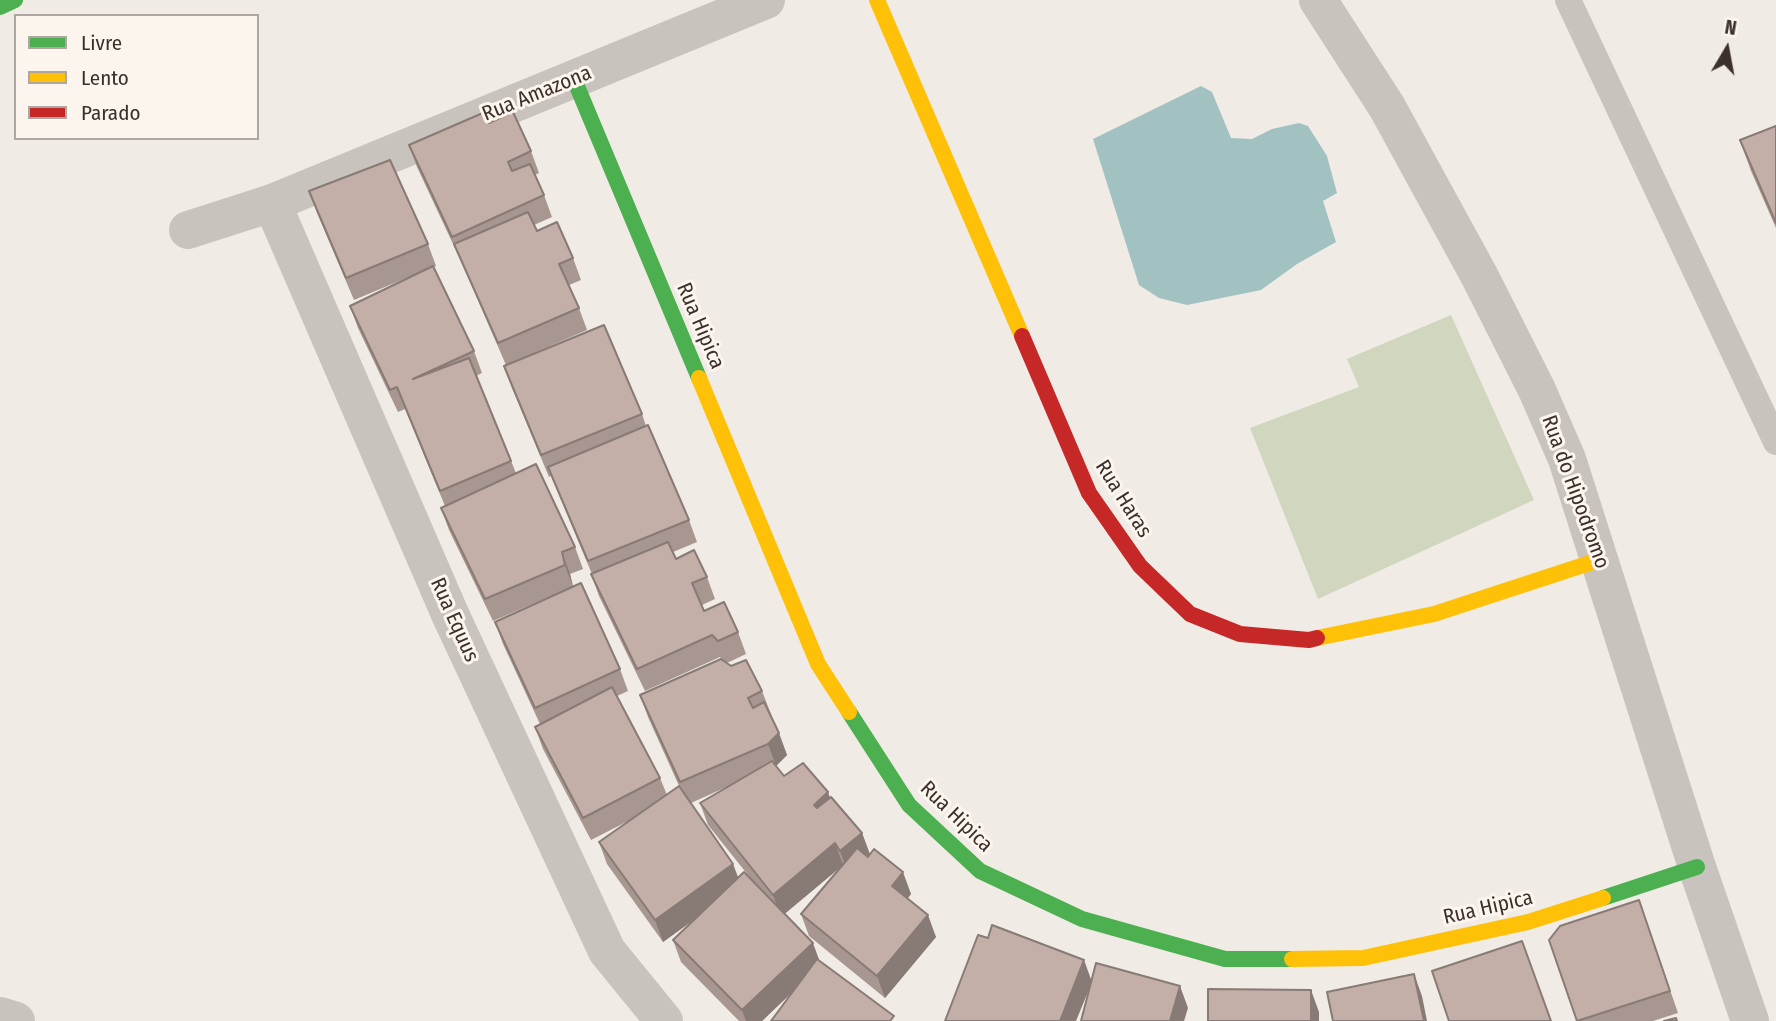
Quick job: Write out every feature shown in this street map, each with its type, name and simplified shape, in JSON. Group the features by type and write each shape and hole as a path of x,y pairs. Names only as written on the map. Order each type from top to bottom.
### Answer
{"street":[{"path":"0,7 15,0"},
{"name":"Rua Amazona","path":"188,230 272,203 766,0"},
{"name":"Rua Haras","path":"877,0 1089,493 1140,566 1190,614 1241,634 1309,640 1434,614 1599,560"},
{"name":"Rua do Hipodromo","path":"1318,0 1387,107 1497,310 1537,390 1567,459 1697,867 1750,1021"},
{"name":"Rua Hipica","path":"574,79 818,664 909,805 980,871 1082,919 1226,959 1363,958 1528,922 1697,867"},
{"name":"Rua Equus","path":"272,203 450,614 607,951 664,1021"},
{"path":"0,1016 16,1021"}],"lane":[{"path":"1568,0 1776,442"}],"green space":[{"path":"1451,315 1534,500 1318,599 1250,428 1359,387 1347,359"}],"water":[{"path":"1201,86 1212,92 1231,138 1252,139 1272,129 1299,123 1308,126 1327,156 1337,193 1323,201 1336,242 1297,264 1261,290 1187,305 1159,298 1139,285 1093,139"}],"building":[{"path":"485,112 489,123 513,112 531,151 508,162 512,171 530,164 544,195 452,237 409,145"},
{"path":"1776,126 1776,223 1740,140"},
{"path":"390,160 428,244 346,278 309,191"},
{"path":"528,212 537,231 557,222 573,258 559,264 579,308 498,343 454,244"},
{"path":"433,266 474,351 413,379 469,358 511,461 440,491 397,387 390,390 350,306"},
{"path":"604,325 642,414 541,455 504,366"},
{"path":"648,425 689,520 588,561 548,467"},
{"path":"536,464 575,547 562,552 565,565 485,599 441,508"},
{"path":"668,542 676,559 694,550 707,577 692,583 704,611 724,602 738,632 718,641 712,635 637,669 591,574"},
{"path":"581,583 620,669 535,708 495,622"},
{"path":"721,659 731,666 746,660 762,691 748,698 753,708 764,702 779,733 768,744 680,782 640,695"},
{"path":"612,687 660,778 583,818 535,727"},
{"path":"772,761 784,776 803,763 828,792 814,805 817,808 831,797 862,833 840,851 835,843 773,895 700,803"},
{"path":"679,786 733,864 655,920 599,842"},
{"path":"857,848 868,857 874,849 903,872 892,886 928,915 877,976 801,914"},
{"path":"744,872 813,943 742,1010 673,940"},
{"path":"1639,900 1670,991 1577,1021 1549,940 1560,926"},
{"path":"992,925 1084,960 1060,1021 945,1021 978,935 988,938"},
{"path":"1522,941 1551,1021 1449,1021 1432,971"},
{"path":"817,959 894,1016 890,1021 771,1021"},
{"path":"1096,963 1180,986 1170,1021 1081,1021"},
{"path":"1414,974 1424,1021 1333,1021 1327,992"},
{"path":"1208,989 1311,990 1311,1021 1208,1021"}],"traffic: fast":[{"path":"0,7 15,0"},
{"path":"574,79 699,378"},
{"path":"849,712 909,805 980,871 1082,919 1225,959 1292,959"},
{"path":"1603,898 1697,867"}],"traffic: slow":[{"path":"877,0 1022,336"},
{"path":"699,378 818,664 849,712"},
{"path":"1317,638 1434,614 1599,560"},
{"path":"1292,959 1363,958 1528,922 1603,898"}],"traffic: jam":[{"path":"1022,336 1089,493 1140,566 1190,614 1240,634 1309,640 1317,638"}]}
